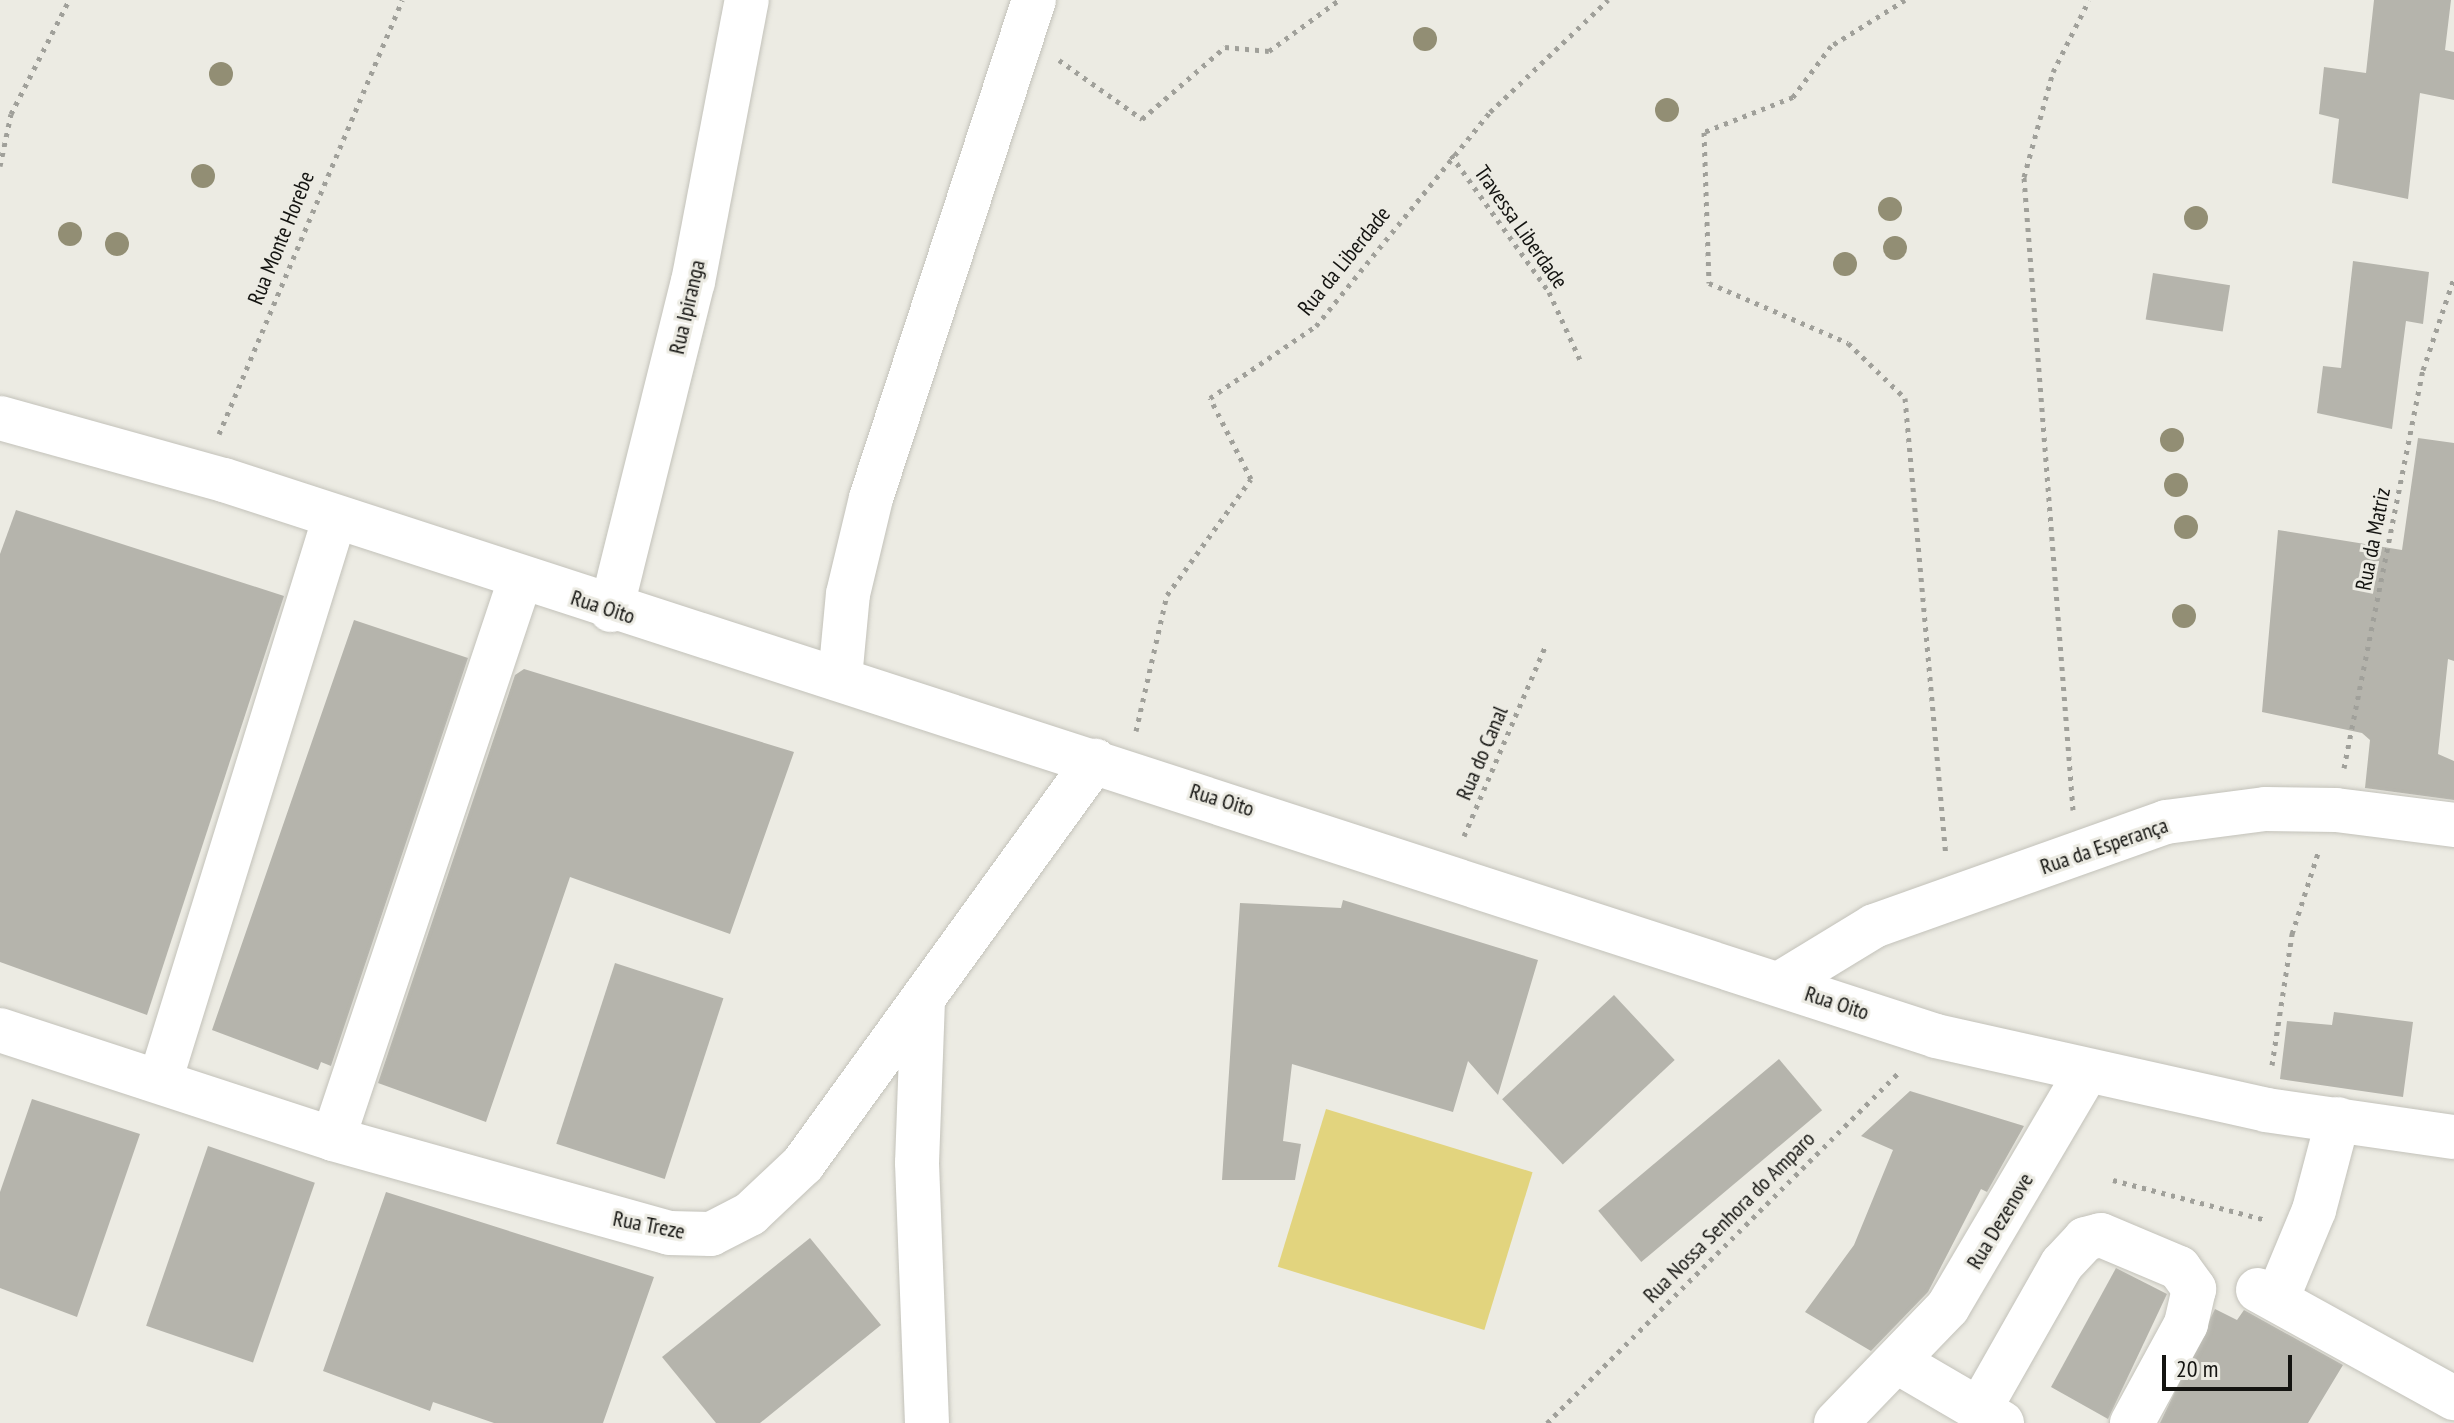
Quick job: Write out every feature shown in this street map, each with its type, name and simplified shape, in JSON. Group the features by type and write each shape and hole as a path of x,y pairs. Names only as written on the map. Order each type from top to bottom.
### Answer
{"street":[{"name":"Rua Ipiranga","path":"611,610 693,282 747,0"},
{"path":"840,678 848,594 871,498 1028,17"},
{"name":"Rua Oito","path":"0,418 224,480 334,520 611,610 840,678 1448,874 1936,1036 2266,1110 2454,1137"},
{"path":"160,1081 334,520"},
{"path":"333,1139 520,580"},
{"name":"Rua Treze","path":"0,1030 333,1139 655,1230 711,1234 750,1214 803,1164 923,998 1111,766"},
{"name":"Rua da Esperança","path":"1779,984 1851,937 2166,822 2265,809 2332,824 2454,825"},
{"path":"923,998 917,1163 927,1423"},
{"name":"Rua Dezenove","path":"1836,1423 1901,1364 1948,1307 2087,1071"},
{"path":"2338,1119 2306,1230 2268,1294 2454,1398"},
{"path":"1901,1364 1990,1416 2062,1264 2085,1239 2101,1235 2179,1268 2194,1289 2186,1324 2132,1423"}],"path":[{"path":"0,166 11,114 69,0"},
{"name":"Rua Monte Horebe","path":"224,480 214,448 402,0"},
{"path":"1028,17 1142,119 1225,47 1269,51 1339,0"},
{"name":"Rua da Liberdade","path":"1111,766 1167,595 1251,479 1210,398 1316,326 1451,155 1608,0"},
{"path":"1905,0 1831,46 1793,97 1704,132 1709,283 1848,343 1905,398 1951,900"},
{"path":"2077,855 2024,177 2053,72 2089,0"},
{"name":"Travessa Liberdade","path":"1451,155 1549,292 1581,362"},
{"name":"Rua da Matriz","path":"2266,1110 2292,934 2332,824 2423,370 2454,278"},
{"name":"Rua do Canal","path":"1448,874 1546,645"},
{"name":"Rua Nossa Senhora do Amparo","path":"1547,1423 1936,1036"},
{"path":"2113,1180 2306,1230"}],"shaded area":[{"path":"1326,1109 1533,1172 1484,1330 1278,1267"}],"building":[{"path":"2374,0 2451,0 2445,50 2454,52 2454,100 2420,93 2408,199 2332,183 2339,119 2319,114 2324,67 2366,73"},
{"path":"2353,261 2429,272 2423,324 2406,321 2392,429 2317,413 2323,366 2341,368"},
{"path":"2153,273 2230,285 2223,332 2146,319"},
{"path":"2418,438 2454,443 2454,661 2448,659 2438,754 2454,761 2454,800 2365,788 2370,740 2362,733 2262,712 2278,530 2402,550"},
{"path":"16,510 284,596 147,1015 0,962 0,554"},
{"path":"354,620 468,658 331,1066 321,1062 318,1070 212,1030"},
{"path":"524,669 794,752 730,934 570,877 486,1122 378,1083 515,675"},
{"path":"1343,900 1538,960 1498,1095 1468,1061 1453,1112 1292,1064 1283,1141 1301,1144 1295,1180 1222,1180 1240,903 1341,908"},
{"path":"615,963 723,998 665,1179 556,1144"},
{"path":"1614,995 1675,1060 1563,1164 1502,1099"},
{"path":"2334,1012 2413,1022 2403,1097 2280,1079 2287,1021 2332,1025"},
{"path":"1779,1059 1822,1110 1641,1262 1598,1211"},
{"path":"1910,1091 2024,1126 1987,1192 1981,1189 1928,1292 1871,1351 1805,1312 1854,1245 1893,1150 1861,1136"},
{"path":"32,1099 140,1134 77,1317 0,1288 0,1192"},
{"path":"208,1146 315,1183 253,1362 146,1326"},
{"path":"386,1192 654,1277 603,1423 494,1423 433,1402 430,1411 323,1371"},
{"path":"810,1238 881,1325 760,1423 716,1423 662,1357"},
{"path":"2116,1268 2167,1294 2108,1419 2051,1387"},
{"path":"2215,1309 2237,1320 2244,1310 2343,1365 2308,1423 2160,1423"}]}
